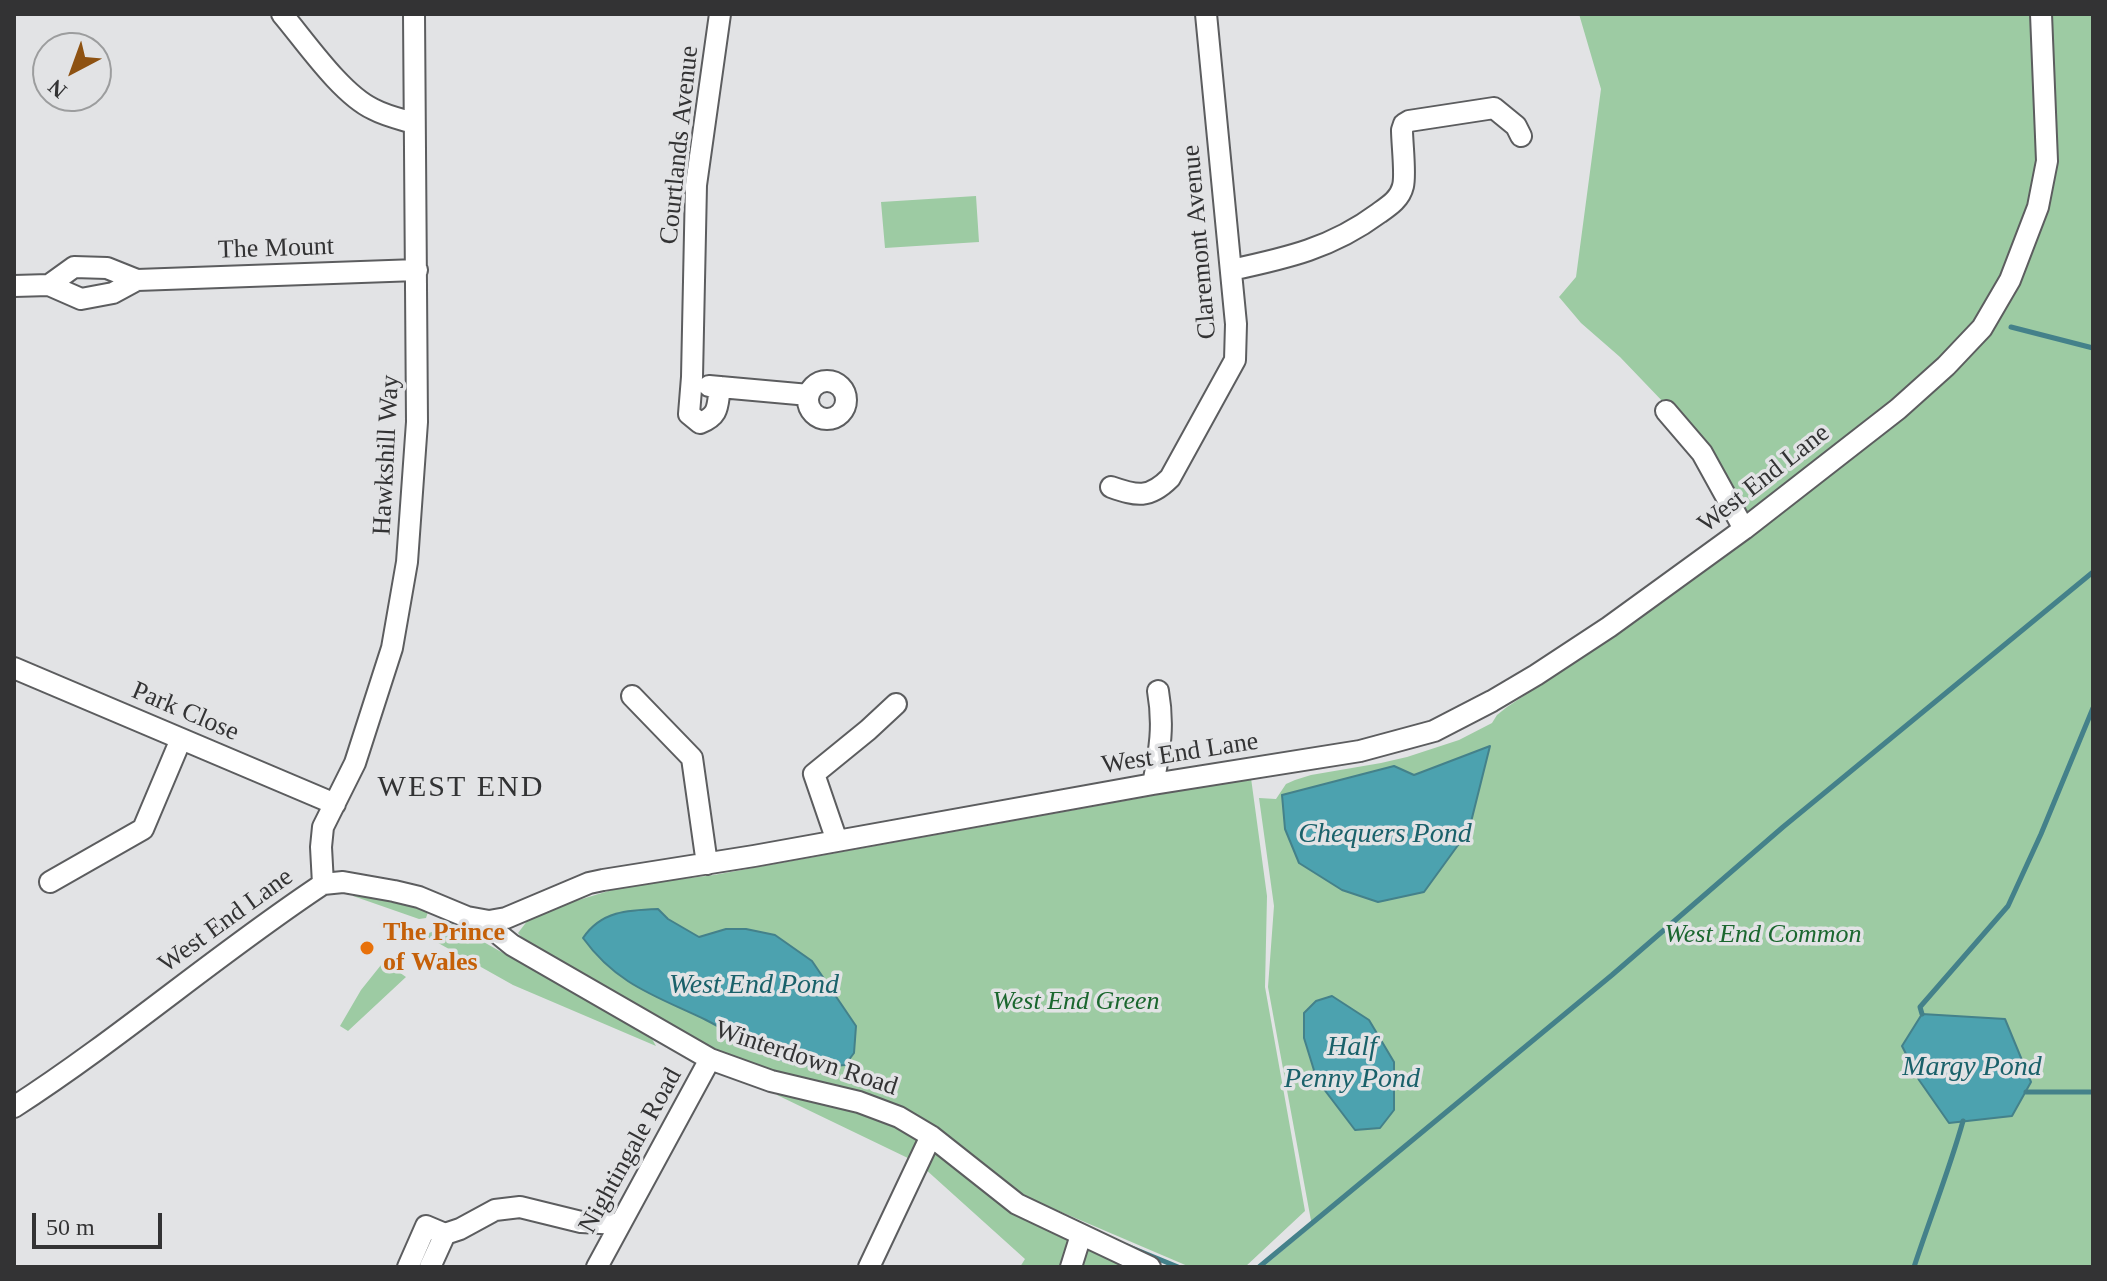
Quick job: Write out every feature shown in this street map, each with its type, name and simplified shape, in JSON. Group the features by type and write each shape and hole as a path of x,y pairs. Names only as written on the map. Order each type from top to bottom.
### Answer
{"street":[{"path":"282,14 337,81 369,108 414,123"},
{"name":"Hawkshill Way","path":"323,884 323,827 355,763 392,648 407,562 417,422 414,14"},
{"name":"Courtlands Avenue","path":"720,14 696,185 689,414 700,423 711,419 717,412 720,387"},
{"name":"Claremont Avenue","path":"1111,487 1135,495 1157,491 1170,478 1235,360 1236,324 1206,14"},
{"name":"West End Lane","path":"14,1107 62,1076 323,884 343,882 394,891 419,897 467,917 489,921 506,918 589,883 635,873 707,864 1153,784 1360,751 1434,731 1492,701 1609,627 1744,529 1898,409 1982,328 2010,280 2038,207 2047,161 2041,14"},
{"path":"1231,270 1290,257 1327,244 1361,227 1394,202 1403,186 1402,130 1409,121 1494,108 1516,126 1521,136"},
{"name":"The Mount","path":"49,285 74,267 107,268 137,280 417,270"},
{"name":"The Mount","path":"14,286 49,285 81,299 113,293 137,280"},
{"path":"692,377 705,386 809,395"},
{"path":"1666,411 1702,453 1744,529"},
{"name":"Park Close","path":"14,668 335,804"},
{"path":"1153,784 1162,740 1158,691"},
{"path":"632,696 692,758 707,864"},
{"path":"837,841 814,774 896,704"},
{"path":"50,882 143,829 181,739"},
{"name":"Winterdown Road","path":"489,921 496,932 512,945 710,1059 771,1081 859,1102 899,1117 931,1136 1017,1204 1150,1267"},
{"name":"Nightingale Road","path":"597,1267 710,1059"},
{"path":"869,1267 931,1136"},
{"path":"408,1267 426,1226 445,1234 495,1210 520,1207 581,1222 620,1224"},
{"path":"430,1267 445,1234"},
{"path":"1071,1267 1081,1235"}],"green space":[{"name":"West End Common","path":"1579,14 2093,14 2093,1267 1263,1267 1312,1226 1268,987 1274,906 1259,798 1276,799 1286,784 1311,775 1407,757 1459,740 1492,723 1507,707 1748,532 1689,429 1620,357 1581,323 1559,297 1576,277 1601,89"},
{"path":"976,196 979,242 885,248 881,202"},
{"name":"West End Green","path":"1251,778 1267,896 1265,987 1305,1211 1245,1267 1190,1267 1005,1188 934,1131 714,1057 529,946 518,933 528,920 559,906 625,886 714,875"},
{"path":"353,892 384,896 428,912 426,918 419,919 353,896"},
{"path":"452,924 628,1024 652,1039 656,1046 513,985 424,935"},
{"path":"381,965 391,971 393,968 406,977 348,1031 340,1026 361,990"},
{"path":"789,1094 842,1107 899,1127 1059,1231 1127,1267 1020,1267 1025,1259 924,1168 777,1095"}],"water":[{"name":"Chequers Pond","path":"1490,746 1469,830 1424,892 1378,902 1342,890 1299,863 1285,829 1282,795 1394,766 1414,775"},
{"name":"West End Pond","path":"658,909 668,919 699,937 726,929 746,929 775,935 812,961 856,1026 854,1053 845,1065 798,1064 763,1052 714,1024 638,988 610,967 583,938 607,917 626,911"},
{"name":"Half Penny Pond","path":"1332,996 1369,1020 1394,1062 1394,1110 1380,1128 1355,1130 1317,1080 1304,1038 1304,1013 1316,1001"},
{"name":"Margy Pond","path":"1922,1014 2005,1019 2031,1082 2012,1116 1949,1123 1919,1080 1902,1046"}],"waterway":[{"path":"2011,327 2093,348"},
{"path":"1259,1267 1612,975 1783,827 2093,572"},
{"path":"1922,1014 1920,1007 2008,906 2093,708"},
{"path":"2026,1092 2093,1092"},
{"path":"1914,1267 1963,1121"},
{"path":"1127,1246 1178,1267"}],"place":[{"name":"The Prince of Wales","path":"367,948"}],"district":[{"name":"WEST END","path":"461,788"}]}
